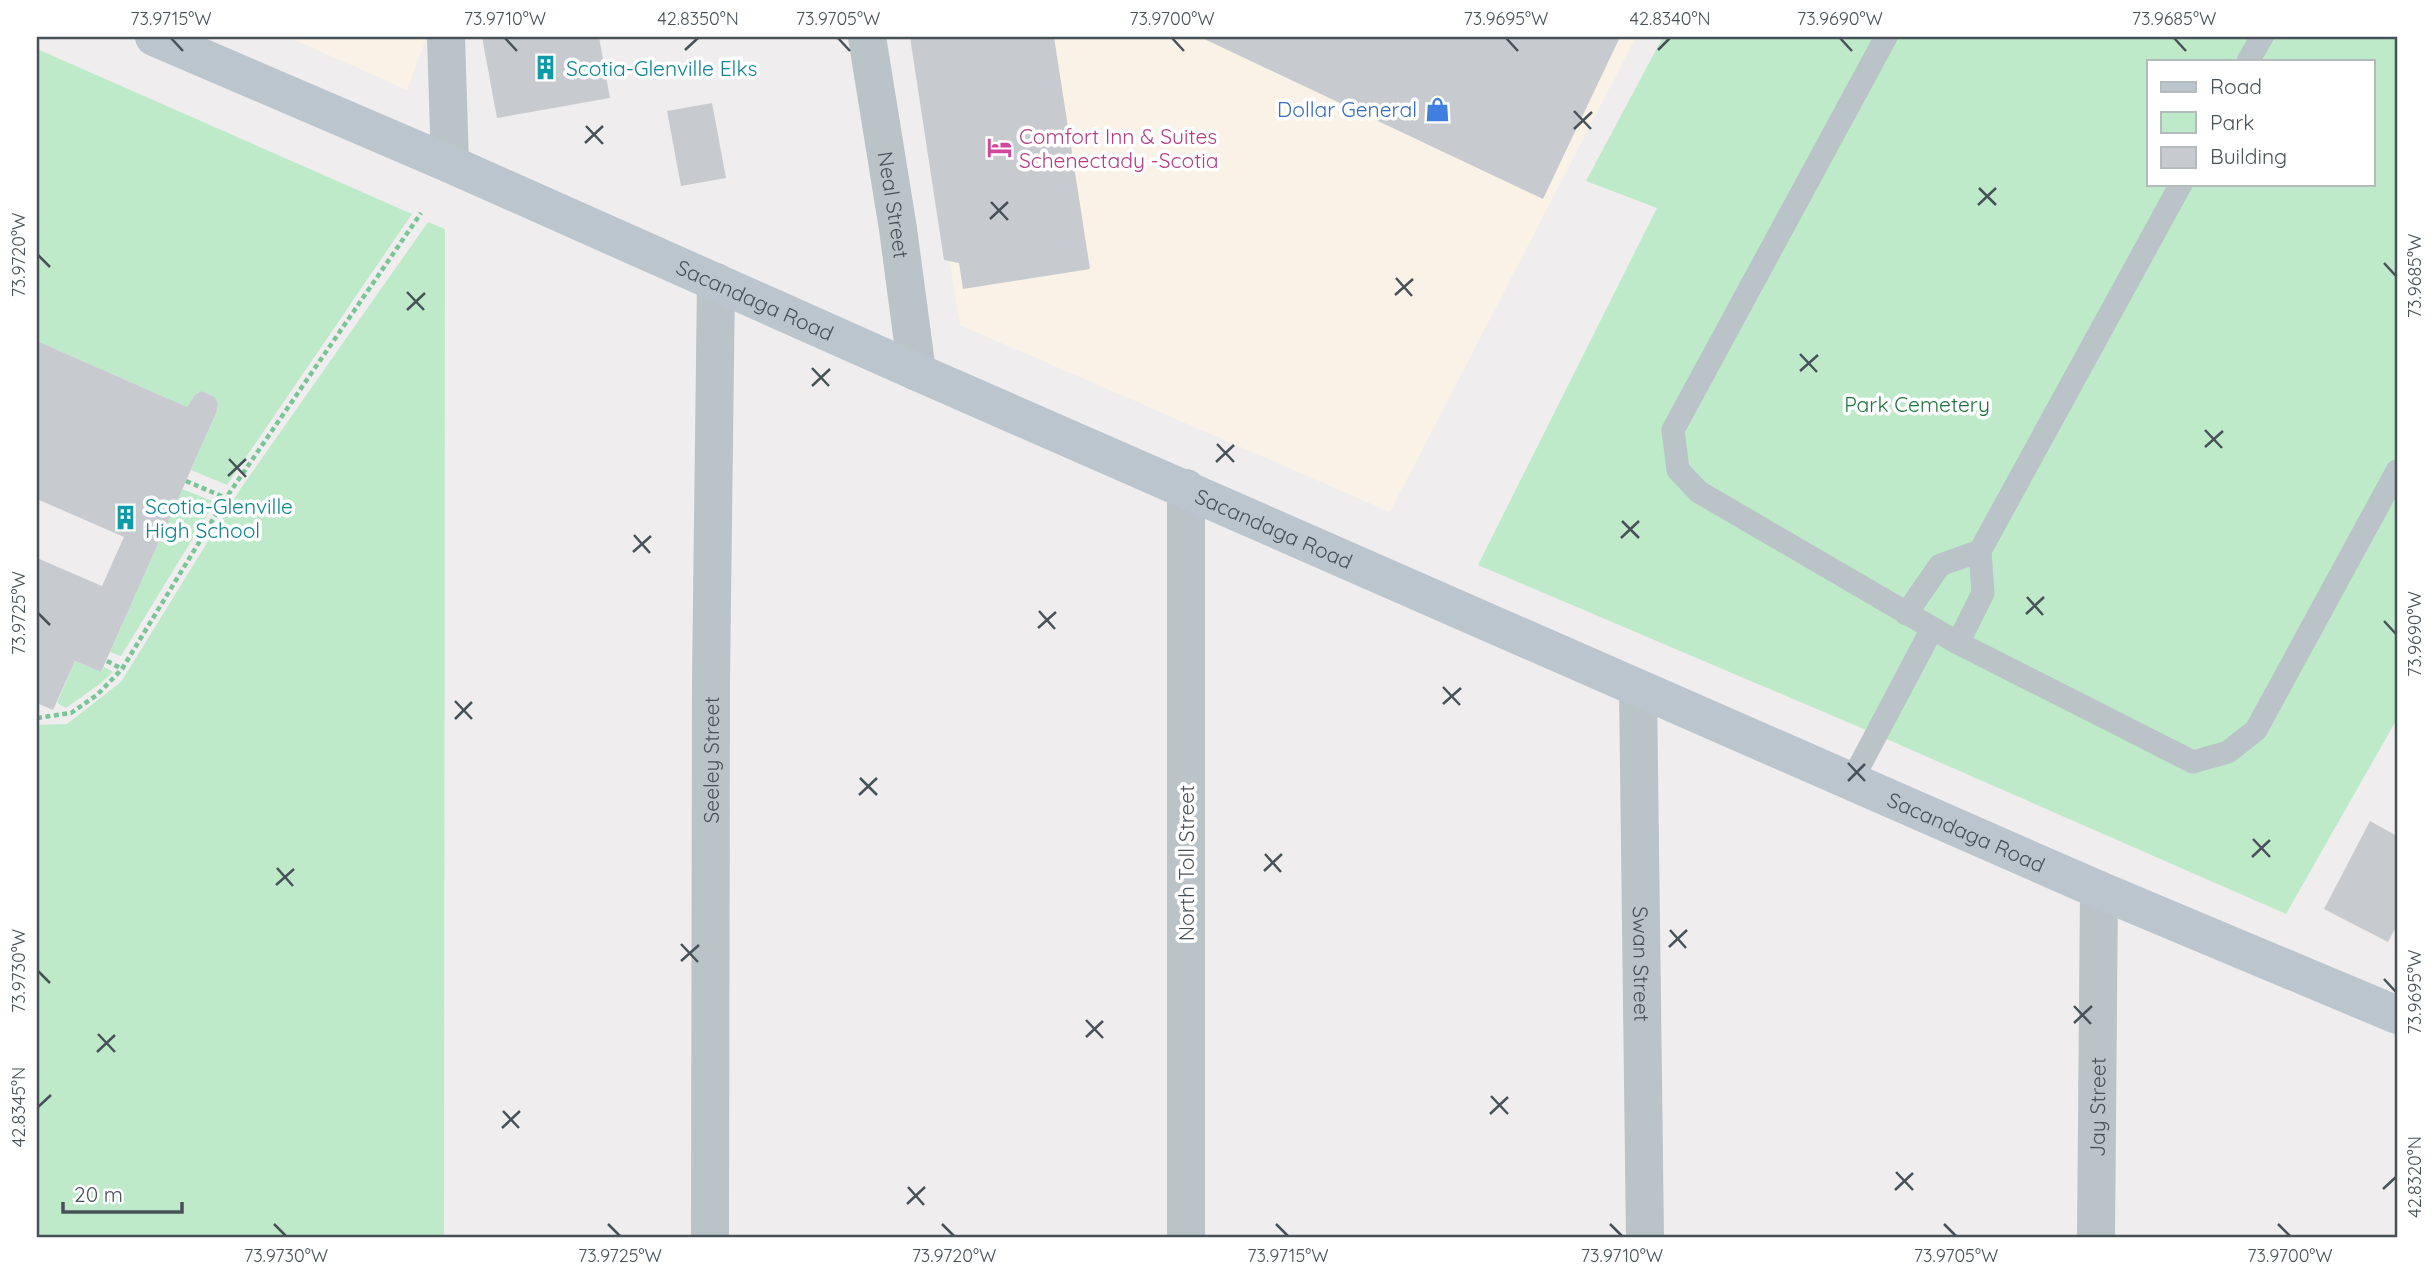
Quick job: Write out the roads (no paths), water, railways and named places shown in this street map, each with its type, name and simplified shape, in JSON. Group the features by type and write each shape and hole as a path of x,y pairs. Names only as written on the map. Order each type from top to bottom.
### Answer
{"main road":[{"name":"Sacandaga Road","path":"154,37 450,163 917,372 1851,782 2397,1015"}],"street":[{"path":"446,37 450,163"},
{"name":"Neal Street","path":"867,37 898,229 917,372"},
{"name":"Seeley Street","path":"710,1238 711,667 716,282"},
{"name":"North Toll Street","path":"1186,488 1186,1238"},
{"name":"Swan Street","path":"1638,689 1645,1238"},
{"name":"Jay Street","path":"2096,1238 2099,890"}],"lane":[{"path":"1886,37 1673,430 1678,470 1699,492 1958,643 2193,762 2228,752 2256,730 2397,471"},
{"path":"2249,60 2262,37"},
{"path":"1958,643 1983,593 1980,551 2180,186"},
{"path":"1906,614 1940,565 1980,551"},
{"path":"1851,782 1933,629"}],"place":[{"name":"Scotia-Glenville Elks","path":"546,68"},
{"name":"Dollar General","path":"1437,109"},
{"name":"Comfort Inn & Suites Schenectady -Scotia","path":"999,148"},
{"name":"Scotia-Glenville High School","path":"125,518"}],"park label":[{"name":"Park Cemetery","path":"1917,404"}]}
